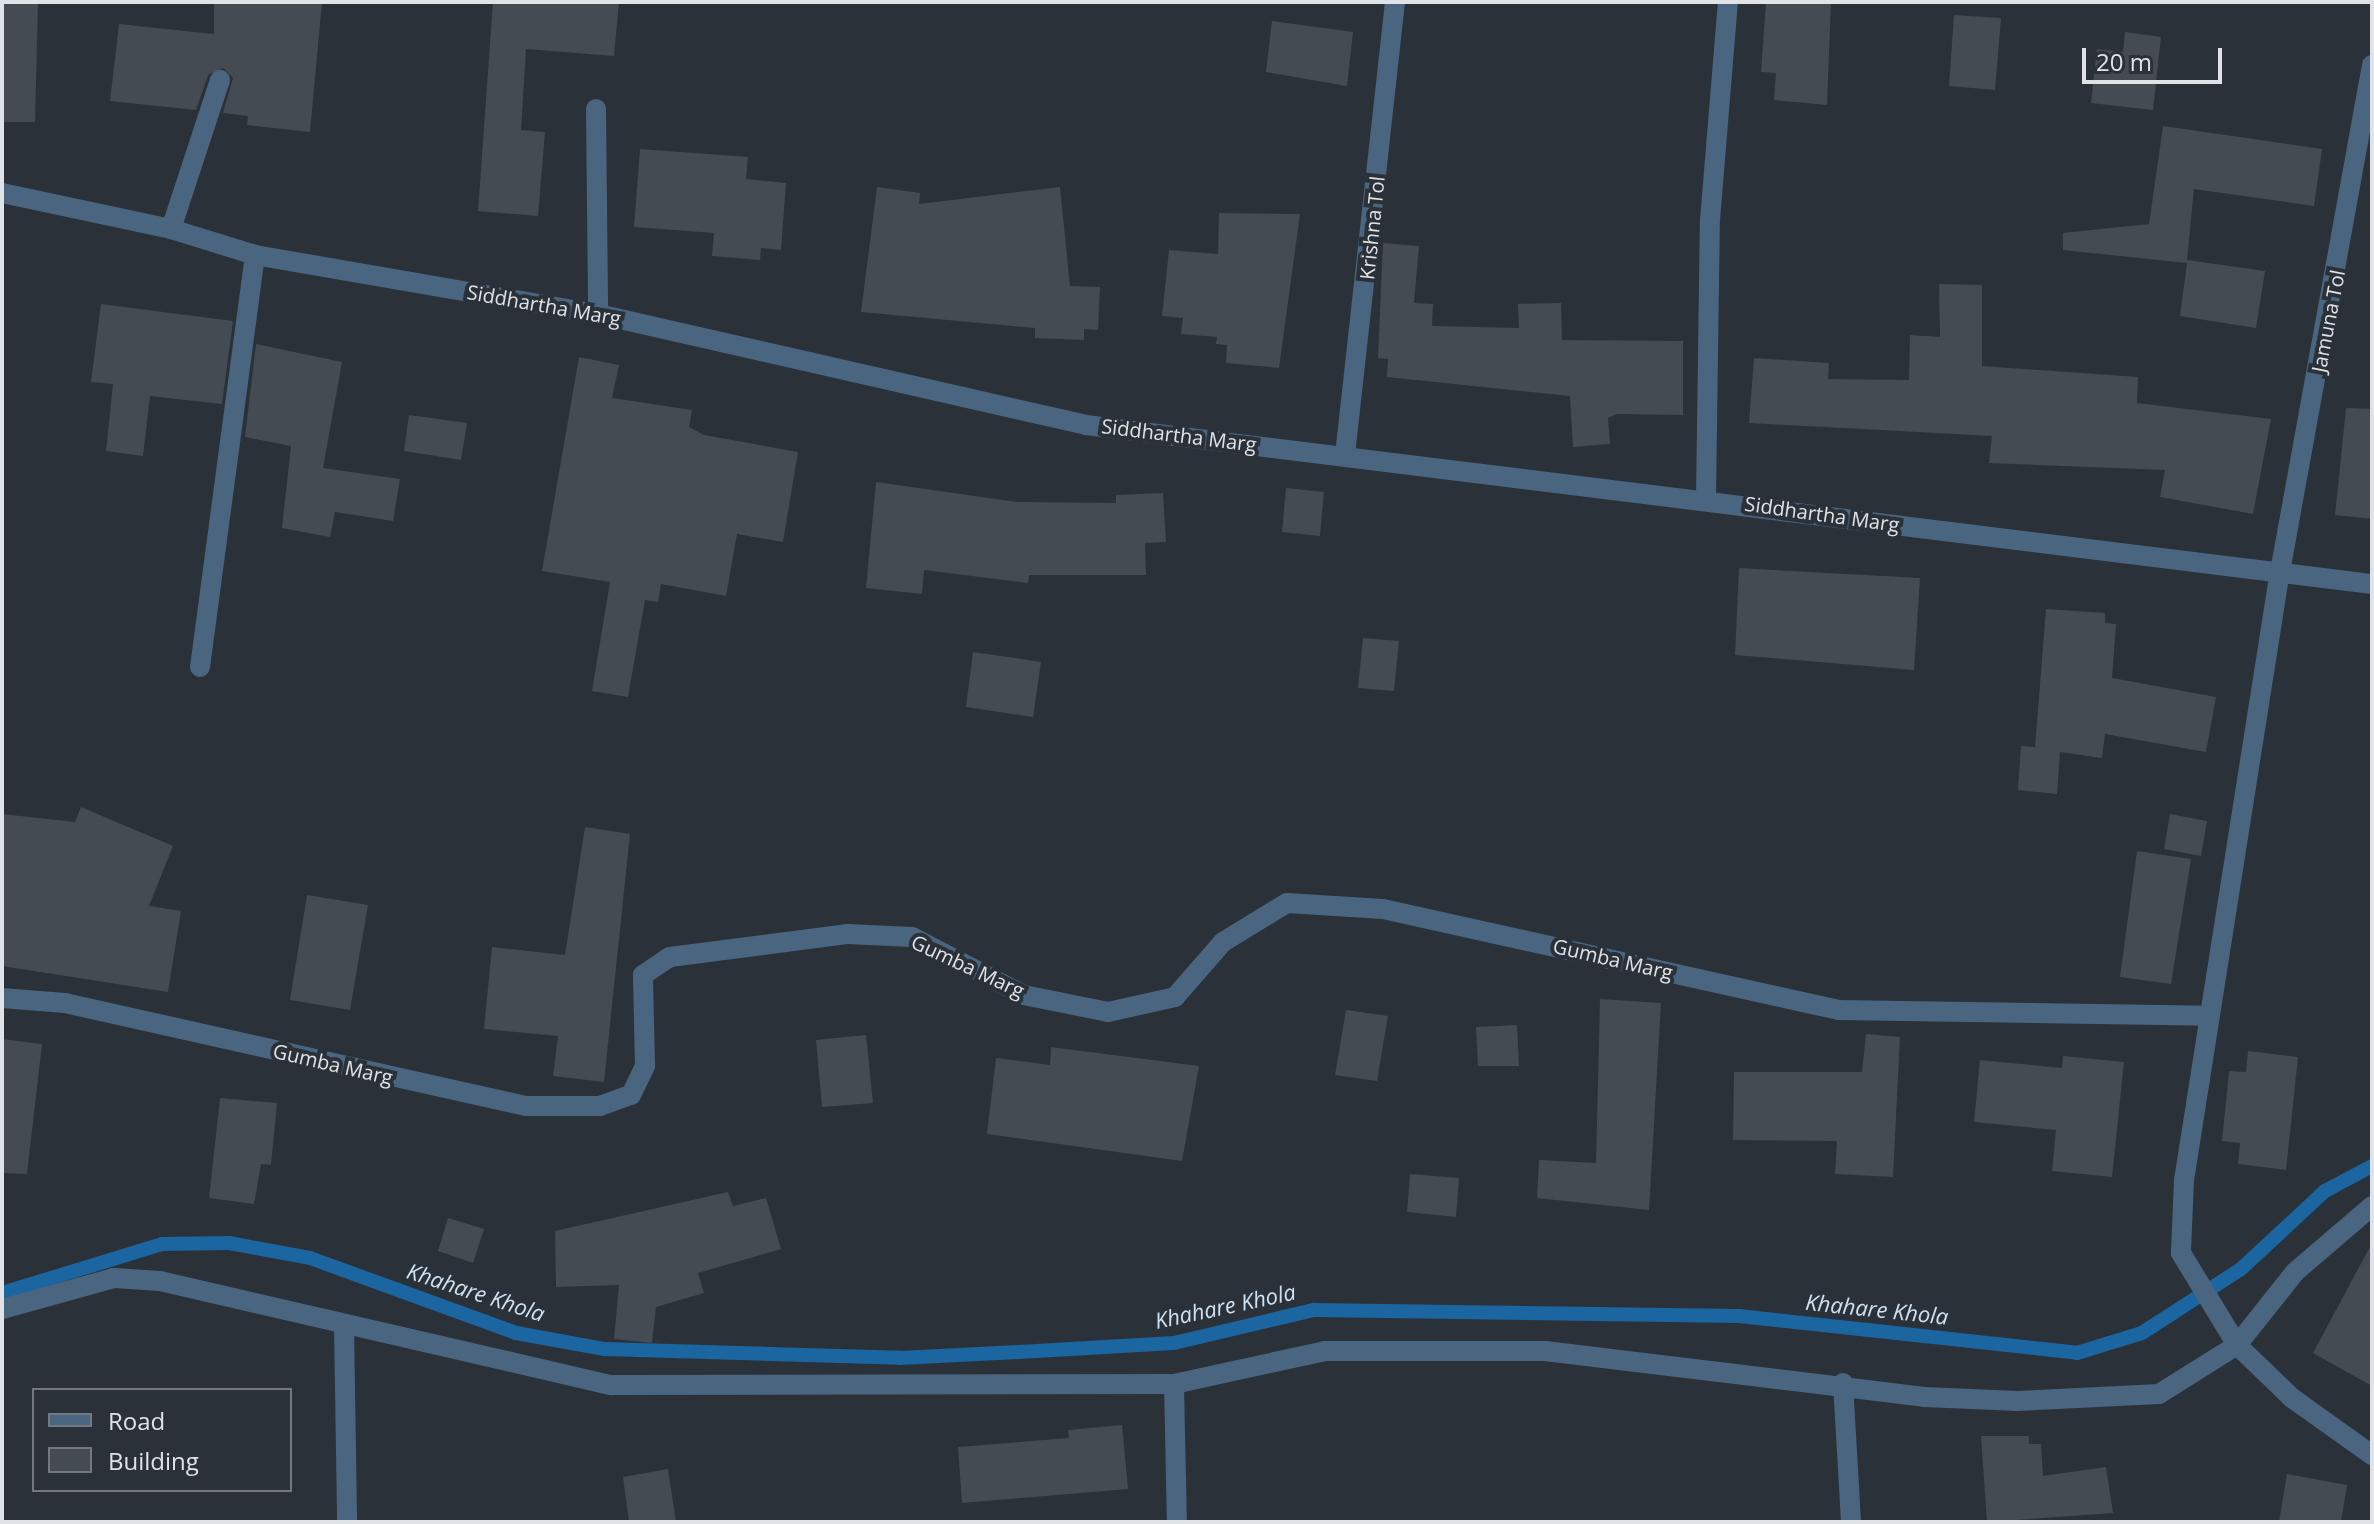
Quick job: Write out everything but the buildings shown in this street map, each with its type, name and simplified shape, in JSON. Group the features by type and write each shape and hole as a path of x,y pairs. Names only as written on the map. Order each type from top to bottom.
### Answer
{"street":[{"name":"Krishna Tol","path":"1345,455 1395,2"},
{"path":"1706,498 1710,220 1728,2"},
{"name":"Jamuna Tol","path":"2237,1345 2220,1323 2181,1253 2184,1180 2279,577 2372,65"},
{"path":"171,229 220,80"},
{"path":"596,109 598,314"},
{"name":"Siddhartha Marg","path":"2,193 171,229 255,255 598,314 1086,425 1706,498 2279,577 2372,584"},
{"path":"200,667 255,255"},
{"name":"Gumba Marg","path":"2,998 65,1003 526,1106 600,1106 631,1095 645,1066 643,975 670,957 847,934 912,937 1024,995 1108,1012 1175,997 1223,942 1287,903 1383,909 1838,1010 2209,1016"},
{"path":"2,1309 114,1278 160,1281 611,1385 1174,1384 1325,1351 1545,1351 2018,1401 2159,1394 2237,1345 2295,1272 2372,1206"},
{"path":"344,1325 347,1522"},
{"path":"2237,1345 2292,1398 2372,1455"},
{"path":"1843,1383 1851,1522"},
{"path":"1174,1384 1177,1522"}],"waterway":[{"name":"Khahare Khola","path":"2,1293 162,1244 229,1243 310,1258 516,1333 604,1349 900,1358 1036,1351 1174,1343 1314,1310 1739,1316 2077,1353 2142,1333 2241,1269 2325,1191 2372,1166"}]}
